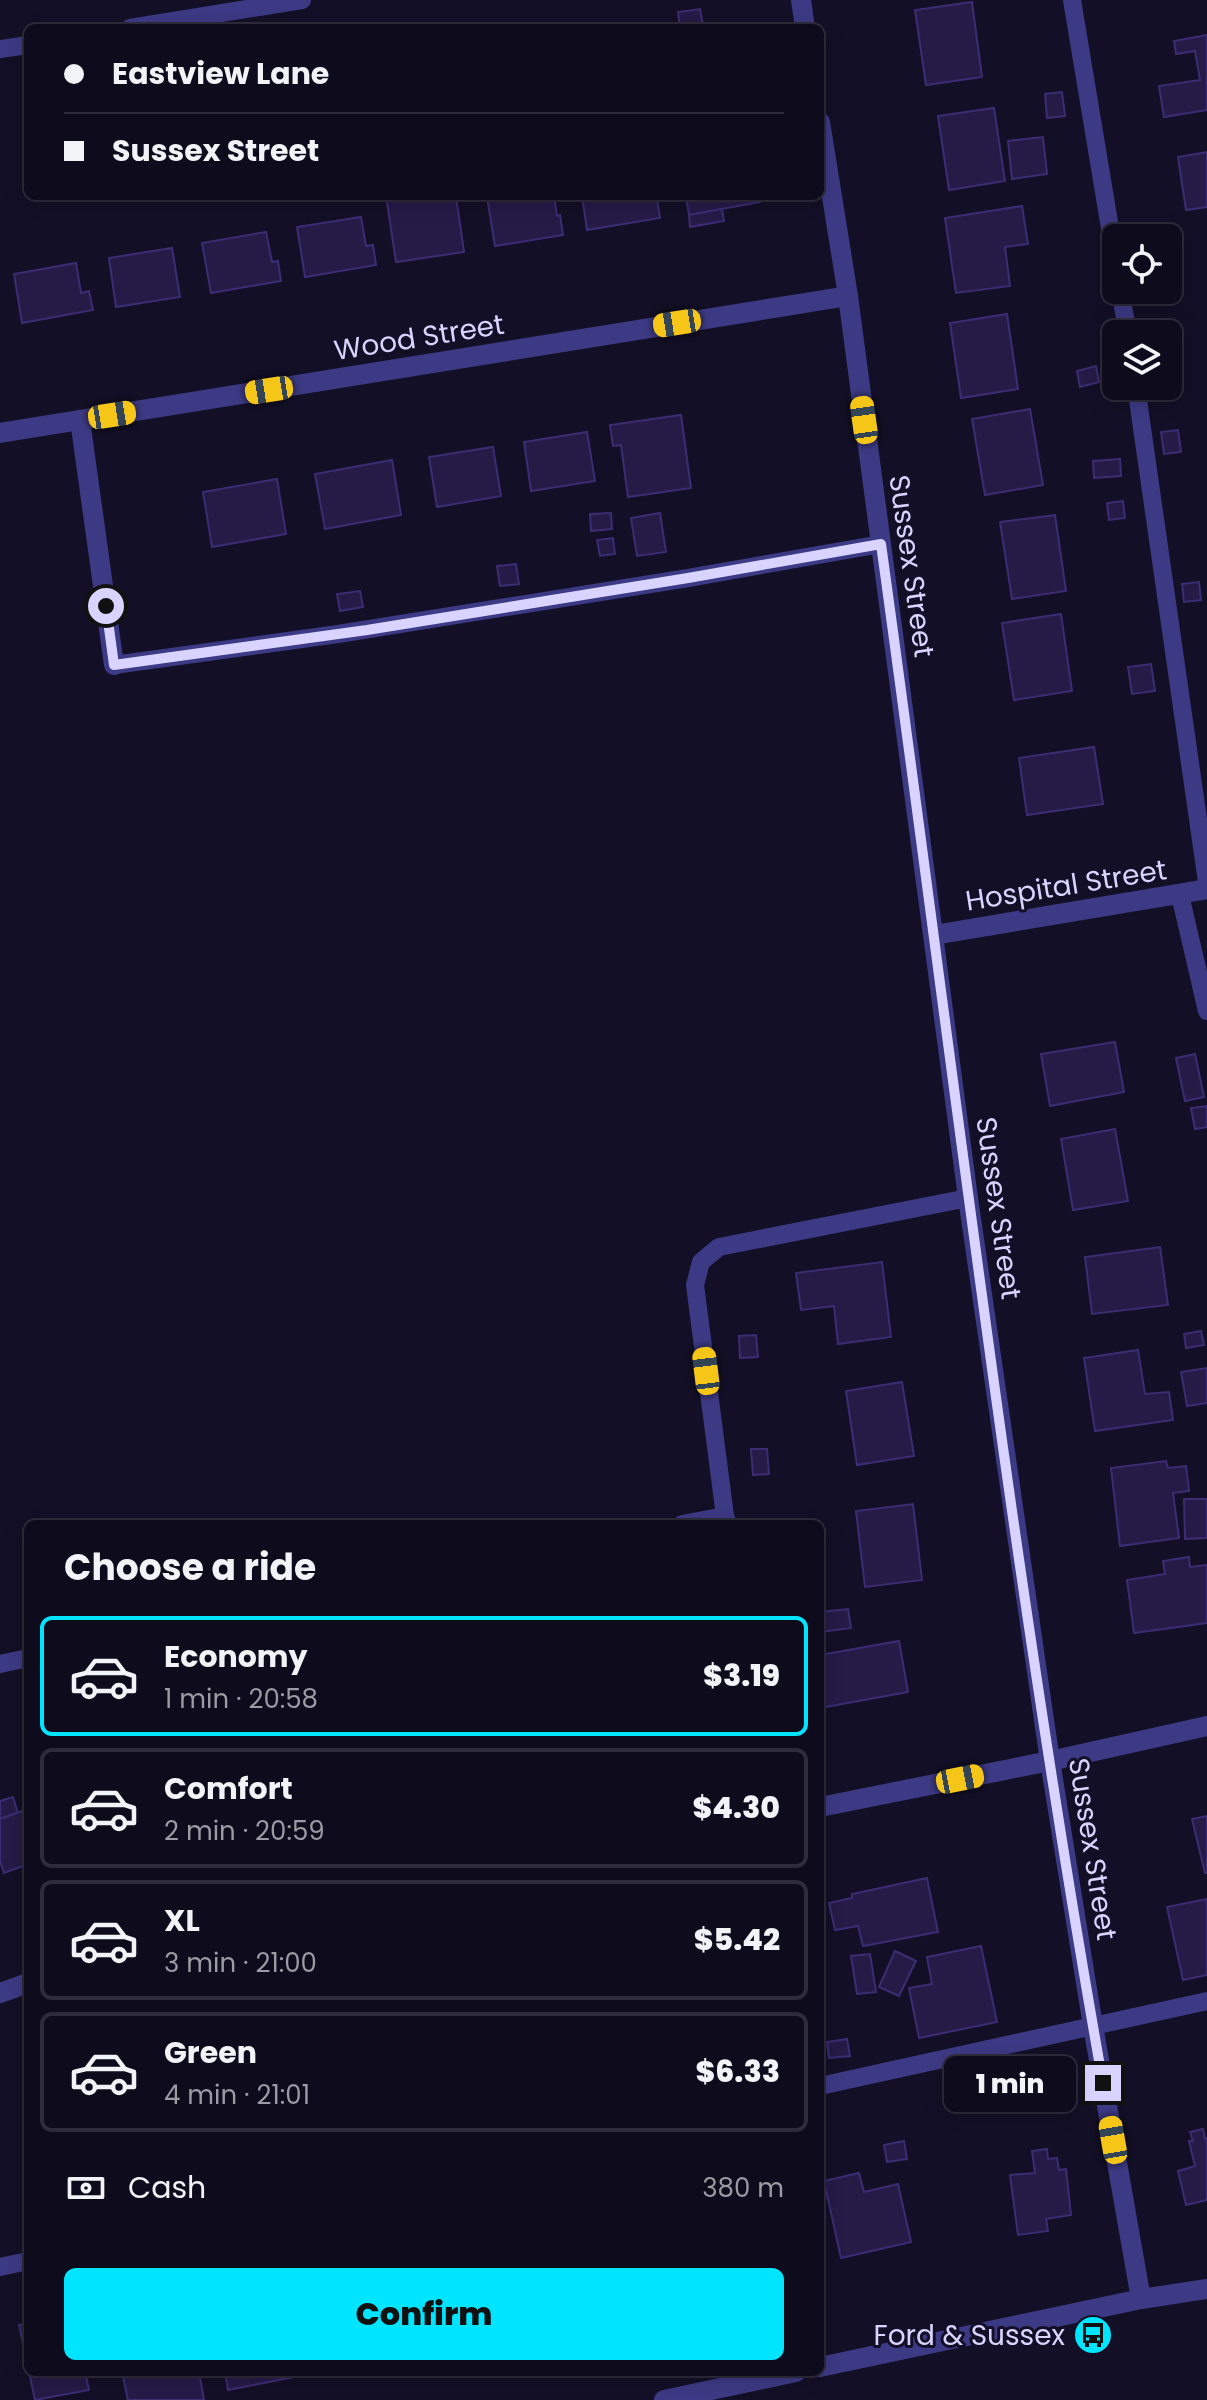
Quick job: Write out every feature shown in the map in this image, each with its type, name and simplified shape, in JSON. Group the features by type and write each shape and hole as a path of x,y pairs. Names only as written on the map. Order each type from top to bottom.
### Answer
{"street":[{"path":"801,0 804,24"},
{"name":"Sussex Street","path":"824,147 848,296 968,1198 1050,1761 1141,2299"},
{"name":"Wood Street","path":"0,433 848,296"},
{"path":"80,420 114,665"},
{"name":"Hospital Street","path":"934,935 1207,889"},
{"path":"824,1806 1207,1726"},
{"path":"0,1993 24,1984"},
{"path":"824,2366 1141,2299 1207,2289"},
{"path":"664,2400 777,2376"}],"lane":[{"path":"155,24 302,0"},
{"path":"1072,0 1109,224"},
{"path":"0,49 24,46"},
{"path":"1138,400 1207,882"},
{"path":"114,665 338,634 673,581 881,544"},
{"path":"1180,895 1207,1011"},
{"path":"726,1520 695,1285 701,1262 719,1247 968,1198"},
{"path":"0,1664 24,1659"},
{"path":"824,2085 1207,2001"},
{"path":"0,2267 24,2262"}],"building":[{"path":"972,2 982,77 926,85 915,10"},
{"path":"700,9 703,24 680,24 678,12"},
{"path":"1207,35 1207,110 1164,117 1159,86 1200,80 1195,51 1176,54 1174,41"},
{"path":"1062,92 1065,116 1047,118 1045,94"},
{"path":"994,108 1005,181 949,190 938,116"},
{"path":"1043,137 1047,174 1012,179 1008,141"},
{"path":"1207,152 1207,207 1186,210 1178,157"},
{"path":"387,200 457,200 464,252 396,262"},
{"path":"487,200 555,200 563,235 495,246"},
{"path":"583,200 657,200 660,218 587,230"},
{"path":"687,200 760,200 760,202 689,215"},
{"path":"1022,206 1028,244 1005,247 1010,286 956,293 945,218"},
{"path":"722,209 724,221 690,227 689,215"},
{"path":"361,217 366,246 373,245 376,265 305,277 297,227"},
{"path":"266,232 272,262 278,261 281,281 211,293 202,243"},
{"path":"172,248 180,297 116,307 109,258"},
{"path":"76,263 81,293 89,291 93,310 22,323 14,274"},
{"path":"1007,314 1018,389 961,398 950,323"},
{"path":"1096,366 1099,382 1080,387 1077,371"},
{"path":"1030,409 1043,485 985,495 972,419"},
{"path":"681,415 691,488 628,497 621,445 613,446 610,425"},
{"path":"1178,430 1181,452 1164,454 1161,432"},
{"path":"587,432 595,481 531,491 524,442"},
{"path":"493,447 501,496 437,507 429,457"},
{"path":"1120,459 1121,476 1094,478 1093,461"},
{"path":"392,460 401,515 325,529 315,474"},
{"path":"277,479 286,534 212,547 203,492"},
{"path":"1123,501 1125,518 1109,520 1107,503"},
{"path":"611,513 612,529 591,531 590,514"},
{"path":"660,513 666,552 637,556 631,518"},
{"path":"1055,515 1066,591 1012,599 1000,522"},
{"path":"613,538 615,554 600,556 597,540"},
{"path":"516,564 519,584 500,586 497,566"},
{"path":"1199,582 1201,600 1184,602 1182,584"},
{"path":"360,591 363,607 340,611 337,594"},
{"path":"1061,614 1072,691 1014,700 1002,623"},
{"path":"1151,664 1155,691 1132,694 1128,667"},
{"path":"1094,747 1103,804 1027,815 1019,758"},
{"path":"1115,1042 1124,1092 1050,1106 1041,1054"},
{"path":"1195,1054 1204,1097 1185,1101 1176,1058"},
{"path":"1207,1106 1207,1127 1195,1129 1191,1108"},
{"path":"1115,1129 1128,1201 1073,1210 1061,1139"},
{"path":"1160,1247 1168,1305 1092,1314 1085,1257"},
{"path":"882,1262 891,1337 838,1344 834,1306 801,1310 796,1273"},
{"path":"1201,1331 1204,1345 1186,1348 1184,1334"},
{"path":"756,1335 758,1357 740,1358 739,1336"},
{"path":"1138,1350 1145,1394 1169,1392 1173,1420 1095,1431 1084,1358"},
{"path":"1207,1368 1207,1403 1187,1406 1181,1372"},
{"path":"902,1382 914,1456 857,1465 846,1391"},
{"path":"751,1449 767,1449 769,1474 753,1475"},
{"path":"1166,1461 1168,1468 1186,1466 1189,1491 1173,1493 1179,1538 1120,1546 1111,1468"},
{"path":"1184,1499 1207,1499 1207,1538 1185,1539"},
{"path":"913,1504 922,1580 865,1587 856,1511"},
{"path":"1189,1557 1190,1567 1207,1565 1207,1623 1134,1633 1127,1580 1165,1574 1163,1561"},
{"path":"848,1609 851,1628 824,1631 824,1612"},
{"path":"899,1641 908,1692 824,1707 824,1654"},
{"path":"13,1797 18,1813 0,1819 0,1801"},
{"path":"24,1810 24,1866 4,1873 0,1861 0,1819"},
{"path":"1207,1816 1207,1873 1205,1873 1192,1819"},
{"path":"927,1878 938,1932 863,1946 858,1926 835,1930 829,1903 852,1898 852,1894"},
{"path":"1207,1899 1207,1975 1183,1980 1167,1907"},
{"path":"981,1946 997,2022 919,2038 909,1988 932,1984 927,1957"},
{"path":"895,1951 916,1961 899,1996 879,1987"},
{"path":"870,1954 876,1992 857,1994 851,1956"},
{"path":"847,2039 850,2056 829,2058 827,2042"},
{"path":"1203,2129 1207,2138 1207,2200 1186,2205 1178,2171 1195,2166 1190,2132"},
{"path":"904,2141 907,2159 887,2162 884,2145"},
{"path":"1047,2149 1048,2159 1057,2158 1059,2170 1066,2169 1071,2215 1046,2219 1048,2231 1018,2235 1010,2175 1035,2173 1032,2151"},
{"path":"859,2173 864,2192 898,2184 911,2242 841,2258 824,2181"},
{"path":"24,2324 24,2348 19,2325"},
{"path":"30,2376 86,2376 89,2390 35,2400"},
{"path":"123,2376 200,2376 204,2400 128,2400"},
{"path":"226,2376 299,2376 228,2390"}],"place":[{"name":"Ford & Sussex","path":"1093,2335"}],"route":[{"path":"106,606 114,665 367,630 881,544 968,1198 1050,1761 1103,2083"}]}
